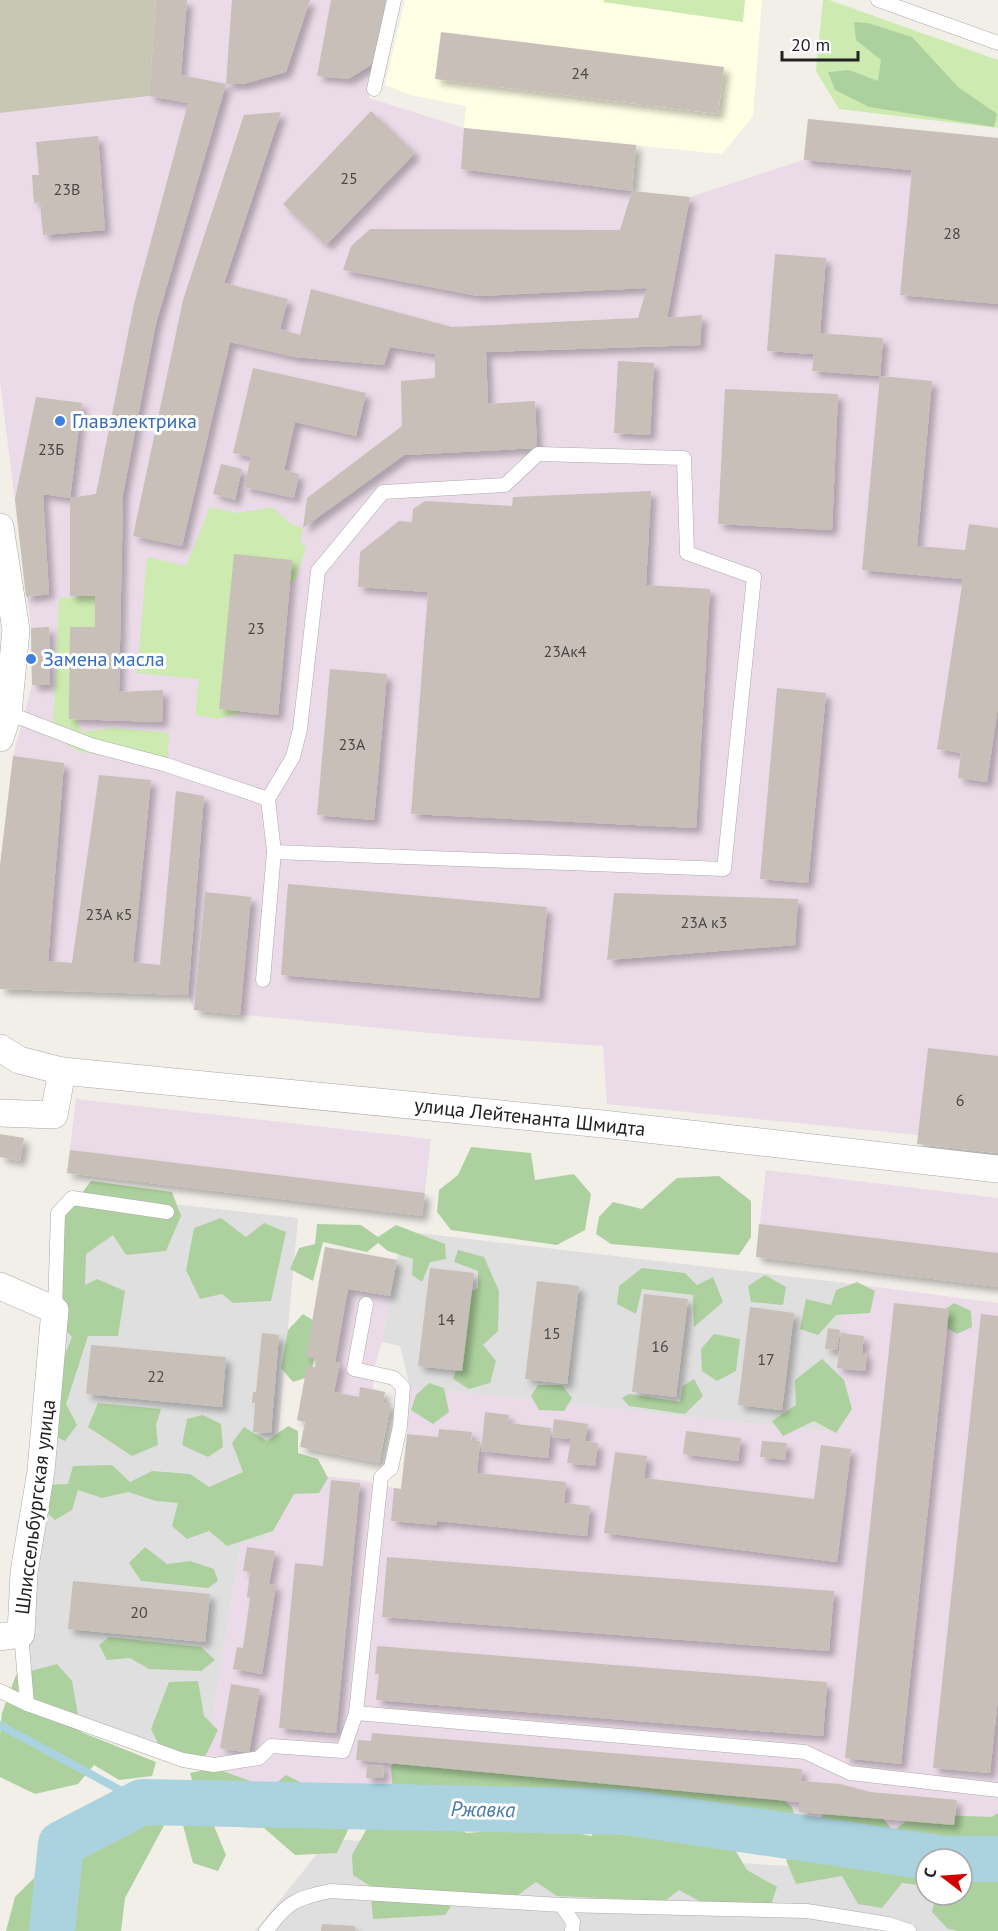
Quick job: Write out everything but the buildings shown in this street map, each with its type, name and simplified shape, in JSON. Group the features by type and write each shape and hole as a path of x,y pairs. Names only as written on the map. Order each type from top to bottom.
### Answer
{"street":[{"path":"0,526 16,630 4,726"},
{"path":"0,1048 19,1060 62,1071 54,1115 0,1113"},
{"name":"улица Лейтенанта Шмидта","path":"62,1071 603,1124 998,1168"},
{"path":"0,1286 55,1310"},
{"name":"Шлиссельбургская улица","path":"11,1636 41,1471 55,1310"}],"lane":[{"path":"374,89 394,0"},
{"path":"878,0 998,43"},
{"path":"262,980 274,852 268,799 293,757 300,729 318,570 383,492 505,485 538,454 684,458 687,553 754,577 724,869 274,852"},
{"path":"4,726 167,765 268,799"},
{"path":"55,1310 58,1213 72,1198 167,1212"},
{"path":"0,1691 27,1704 183,1760 214,1765 259,1758 271,1746 343,1751 356,1713 381,1477 391,1468 400,1426 403,1387 394,1378 354,1370 366,1304"},
{"name":"Шлиссельбургская улица","path":"11,1636 27,1704"},
{"path":"356,1713 805,1752 850,1773 998,1790"},
{"path":"266,1931 283,1908 304,1896 330,1891 561,1905 807,1911 888,1924 909,1931"},
{"path":"561,1905 573,1922 573,1931"}],"shaded area":[{"path":"0,0 156,0 149,96 0,113"},
{"path":"156,0 386,0 369,98 464,128 636,145 632,191 690,197 803,160 808,119 998,138 998,1143 607,1104 603,1046 472,1037 194,1010 188,995 0,989 0,866 13,756 32,685 31,628 0,382 0,113 149,96"},
{"path":"405,0 762,0 753,116 722,154 464,128 466,106 410,95 385,85"},
{"path":"76,1099 431,1139 422,1216 67,1173"},
{"path":"766,1170 998,1198 998,1287 756,1257"},
{"path":"67,1192 298,1218 275,1471 265,1543 242,1539 207,1753 164,1748 35,1701 28,1634 64,1295"},
{"path":"402,1231 846,1283 829,1432 410,1387 400,1346 382,1342"},
{"path":"325,1247 397,1260 382,1342 373,1372 373,1389 385,1392 383,1401 391,1403 305,1422 297,1420 307,1366 315,1367 317,1359 306,1357"},
{"path":"846,1283 998,1303 998,1846 939,1846 629,1801 207,1788 207,1753 242,1539 265,1543 275,1471 361,1480 394,1488 474,1496 472,1433 439,1429 438,1437 407,1434 410,1387 828,1432"},
{"path":"329,1839 914,1873 914,1907 974,1907 998,1931 255,1931"}],"green space":[{"path":"604,0 745,0 743,22 603,2"},
{"path":"823,0 829,0 998,60 998,128 839,109 816,71"},
{"path":"854,22 868,23 912,37 958,87 997,114 994,127 869,107 835,90 828,72 849,70 878,81 881,60 856,40"},
{"path":"210,507 238,513 272,507 291,524 303,528 300,541 306,548 296,579 290,584 258,581 244,712 218,719 195,715 199,679 137,673 147,557 186,566"},
{"path":"104,595 103,652 79,657 78,725 83,732 114,728 169,733 167,765 82,752 66,744 53,731 59,598"},
{"path":"471,1147 531,1153 535,1180 574,1174 591,1194 585,1230 557,1245 451,1230 437,1212 439,1190 458,1175"},
{"path":"719,1176 751,1201 751,1237 739,1255 611,1244 596,1234 599,1217 613,1202 642,1209 677,1178"},
{"path":"91,1181 172,1192 181,1216 166,1251 126,1255 113,1235 86,1254 85,1285 97,1279 125,1291 118,1336 88,1336 66,1404 77,1425 65,1441 52,1435 52,1422 61,1408 53,1384 72,1337 58,1322 61,1220"},
{"path":"221,1218 246,1237 264,1223 286,1232 271,1301 233,1303 222,1294 200,1299 186,1270 194,1228"},
{"path":"317,1224 361,1225 378,1237 396,1225 445,1244 446,1259 430,1262 422,1282 412,1275 413,1259 388,1251 378,1243 367,1252 323,1242 313,1281 290,1269 299,1248 315,1244"},
{"path":"458,1250 484,1257 499,1291 498,1331 483,1345 496,1361 490,1383 469,1389 453,1379 462,1350 444,1306 478,1288 478,1271 454,1262"},
{"path":"642,1268 685,1273 697,1285 713,1277 723,1302 694,1327 693,1295 642,1289 636,1314 617,1304 619,1286"},
{"path":"765,1275 786,1287 783,1305 751,1302 748,1286"},
{"path":"857,1282 875,1291 870,1313 836,1315 818,1335 800,1329 806,1299 831,1305 836,1290"},
{"path":"954,1303 971,1311 972,1327 957,1334 938,1322 939,1314"},
{"path":"303,1314 319,1324 311,1376 293,1382 281,1368 288,1330"},
{"path":"714,1334 740,1339 736,1371 717,1381 702,1371 701,1349"},
{"path":"822,1359 844,1380 852,1409 836,1433 814,1421 783,1436 772,1421 796,1405 795,1380"},
{"path":"694,1379 703,1396 685,1414 629,1406 622,1398 629,1394 680,1402 683,1386"},
{"path":"429,1383 444,1388 449,1412 433,1424 411,1410 416,1395"},
{"path":"538,1385 562,1385 572,1398 564,1411 539,1410 531,1396"},
{"path":"98,1403 161,1409 156,1425 158,1445 132,1456 88,1427"},
{"path":"203,1415 221,1424 223,1447 208,1457 182,1445 187,1419"},
{"path":"288,1426 298,1431 298,1453 318,1459 328,1478 319,1493 294,1494 273,1531 227,1546 209,1531 187,1539 172,1526 178,1503 156,1501 128,1492 102,1498 78,1490 72,1510 55,1520 38,1505 45,1485 68,1484 73,1466 112,1465 130,1482 152,1471 190,1474 209,1487 243,1472 232,1443 244,1427 267,1441"},
{"path":"145,1547 167,1564 190,1561 214,1569 218,1581 208,1588 141,1581 129,1563"},
{"path":"109,1637 201,1647 215,1660 201,1671 149,1669 130,1658 107,1660 99,1645"},
{"path":"57,1664 72,1681 81,1732 156,1762 152,1776 119,1780 94,1765 78,1784 35,1794 0,1777 2,1713 16,1675"},
{"path":"198,1681 204,1716 218,1730 201,1765 167,1761 151,1729 169,1682"},
{"path":"393,1763 686,1777 711,1794 757,1778 792,1807 799,1829 761,1839 645,1807 577,1807 560,1803 395,1796 391,1767"},
{"path":"214,1768 270,1788 286,1775 336,1800 349,1828 337,1853 295,1855 264,1828 214,1826 226,1855 218,1871 193,1863 180,1814 196,1794 190,1773"},
{"path":"138,1789 162,1793 167,1820 125,1898 121,1931 6,1931 15,1897 51,1861 60,1829 123,1807"},
{"path":"839,1799 872,1804 893,1831 916,1814 992,1817 998,1813 998,1931 948,1929 932,1912 933,1907 974,1907 974,1847 914,1847 914,1884 902,1883 882,1908 858,1904 842,1876 796,1884 786,1860 813,1846 817,1821"},
{"path":"449,1819 466,1833 547,1827 591,1836 605,1823 634,1835 659,1829 731,1843 747,1870 777,1887 771,1905 703,1903 679,1890 665,1901 557,1896 536,1882 518,1895 460,1893 445,1915 373,1919 370,1886 353,1875 352,1855 371,1821"}],"waterway":[{"path":"0,1725 142,1802"},
{"name":"Ржавка","path":"52,1931 61,1844 142,1802 626,1812 944,1859 998,1859"}],"place":[{"name":"Главэлектрика","path":"60,421"},
{"name":"Замена масла","path":"31,659"}]}
